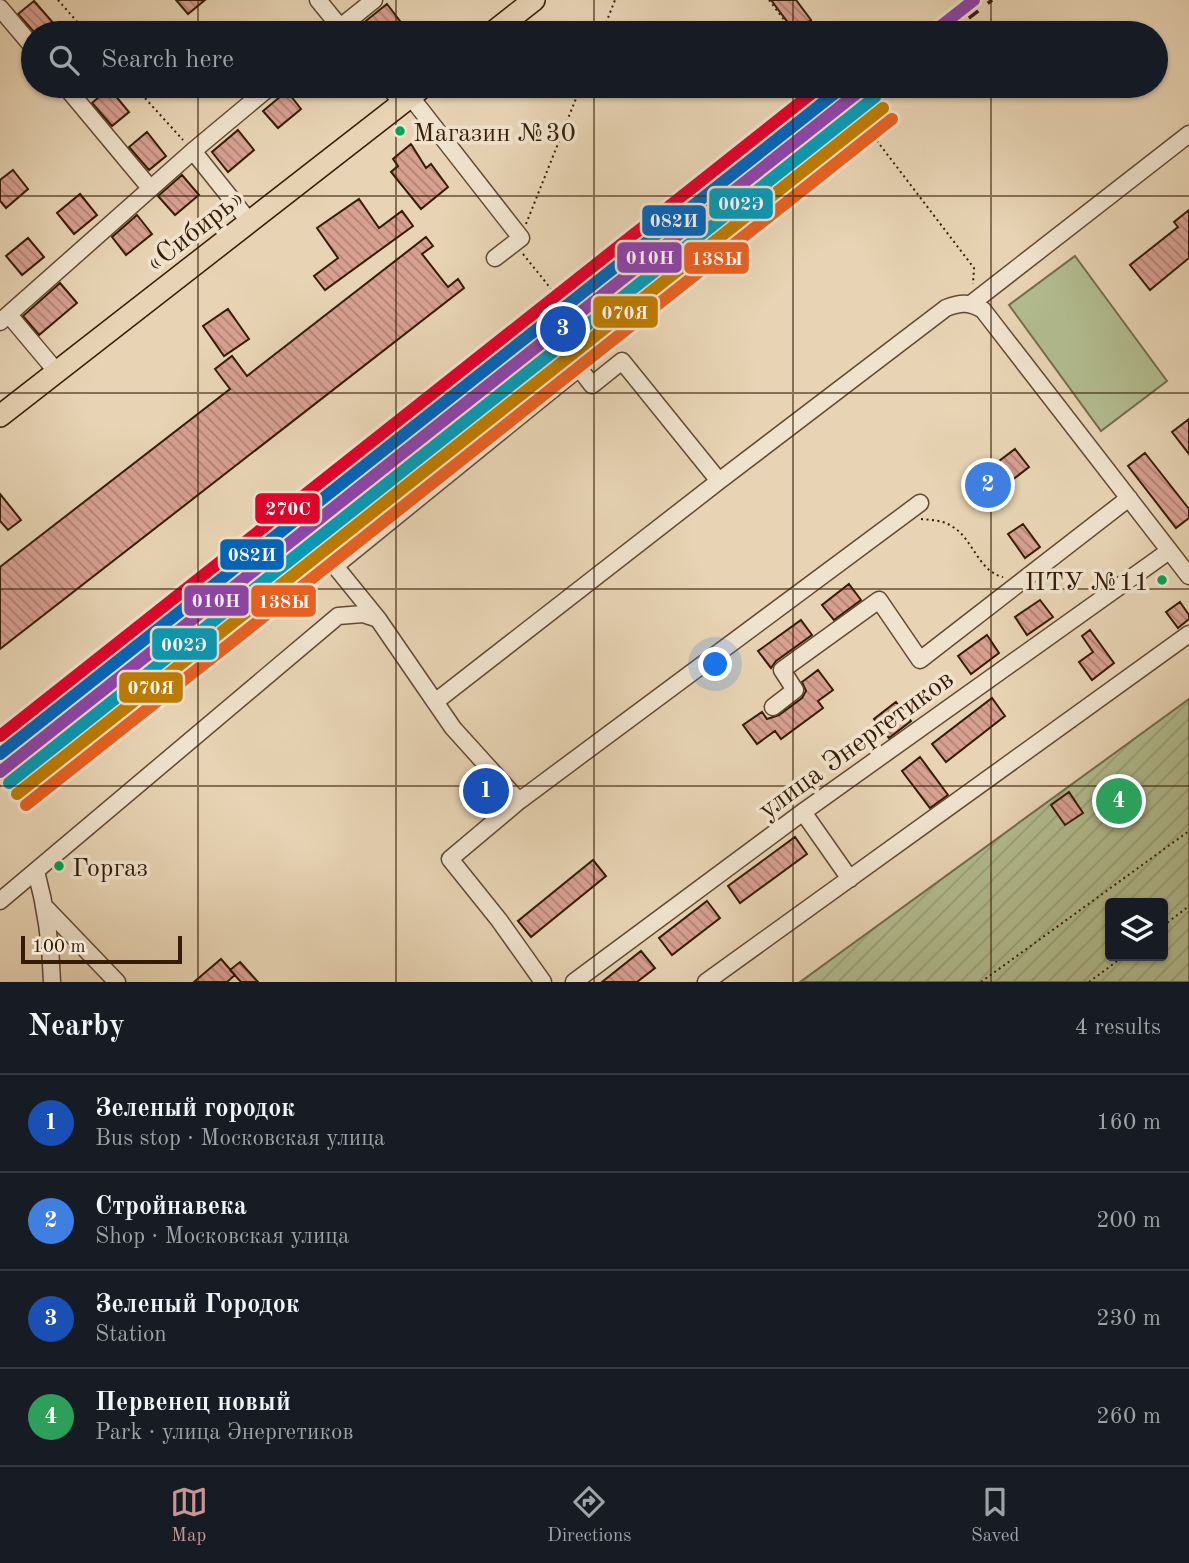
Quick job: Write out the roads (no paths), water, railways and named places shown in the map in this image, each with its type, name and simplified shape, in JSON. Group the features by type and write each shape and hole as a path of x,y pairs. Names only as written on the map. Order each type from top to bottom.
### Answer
{"main road":[{"path":"507,21 534,0"},
{"name":"«Сибирь»","path":"0,416 408,98"}],"street":[{"path":"318,0 333,21"},
{"path":"351,21 374,0"},
{"path":"0,8 21,33"},
{"path":"75,98 150,188"},
{"path":"57,372 4,318 150,188 257,98"},
{"path":"414,98 521,237 495,258"},
{"path":"977,307 1189,134"},
{"path":"193,151 249,221"},
{"path":"435,702 719,481 946,308 956,304 977,307 1189,576"},
{"path":"519,801 453,728 379,619 335,566 579,368 592,385 622,360 719,481"},
{"path":"773,707 795,690 782,670 879,600 920,660 1129,498"},
{"path":"543,982 499,920 450,859 519,801 920,503"},
{"name":"улица Энергетиков","path":"574,982 803,812 1169,551"},
{"path":"0,901 338,616 363,614 379,619"},
{"path":"706,982 1189,634"},
{"path":"803,812 850,880"},
{"path":"36,871 46,908 52,982"},
{"path":"46,908 117,982"}],"railway":[{"path":"965,21 992,0"},
{"path":"0,786 869,98"}],"place":[{"name":"Магазин №30","path":"400,131"},
{"name":"Зеленый Городок","path":"563,329"},
{"name":"Стройнавека","path":"988,485"},
{"name":"ПТУ №11","path":"1162,580"},
{"name":"Зеленый городок","path":"486,791"},
{"name":"Первенец новый","path":"1119,801"},
{"name":"Горгаз","path":"59,866"}]}
